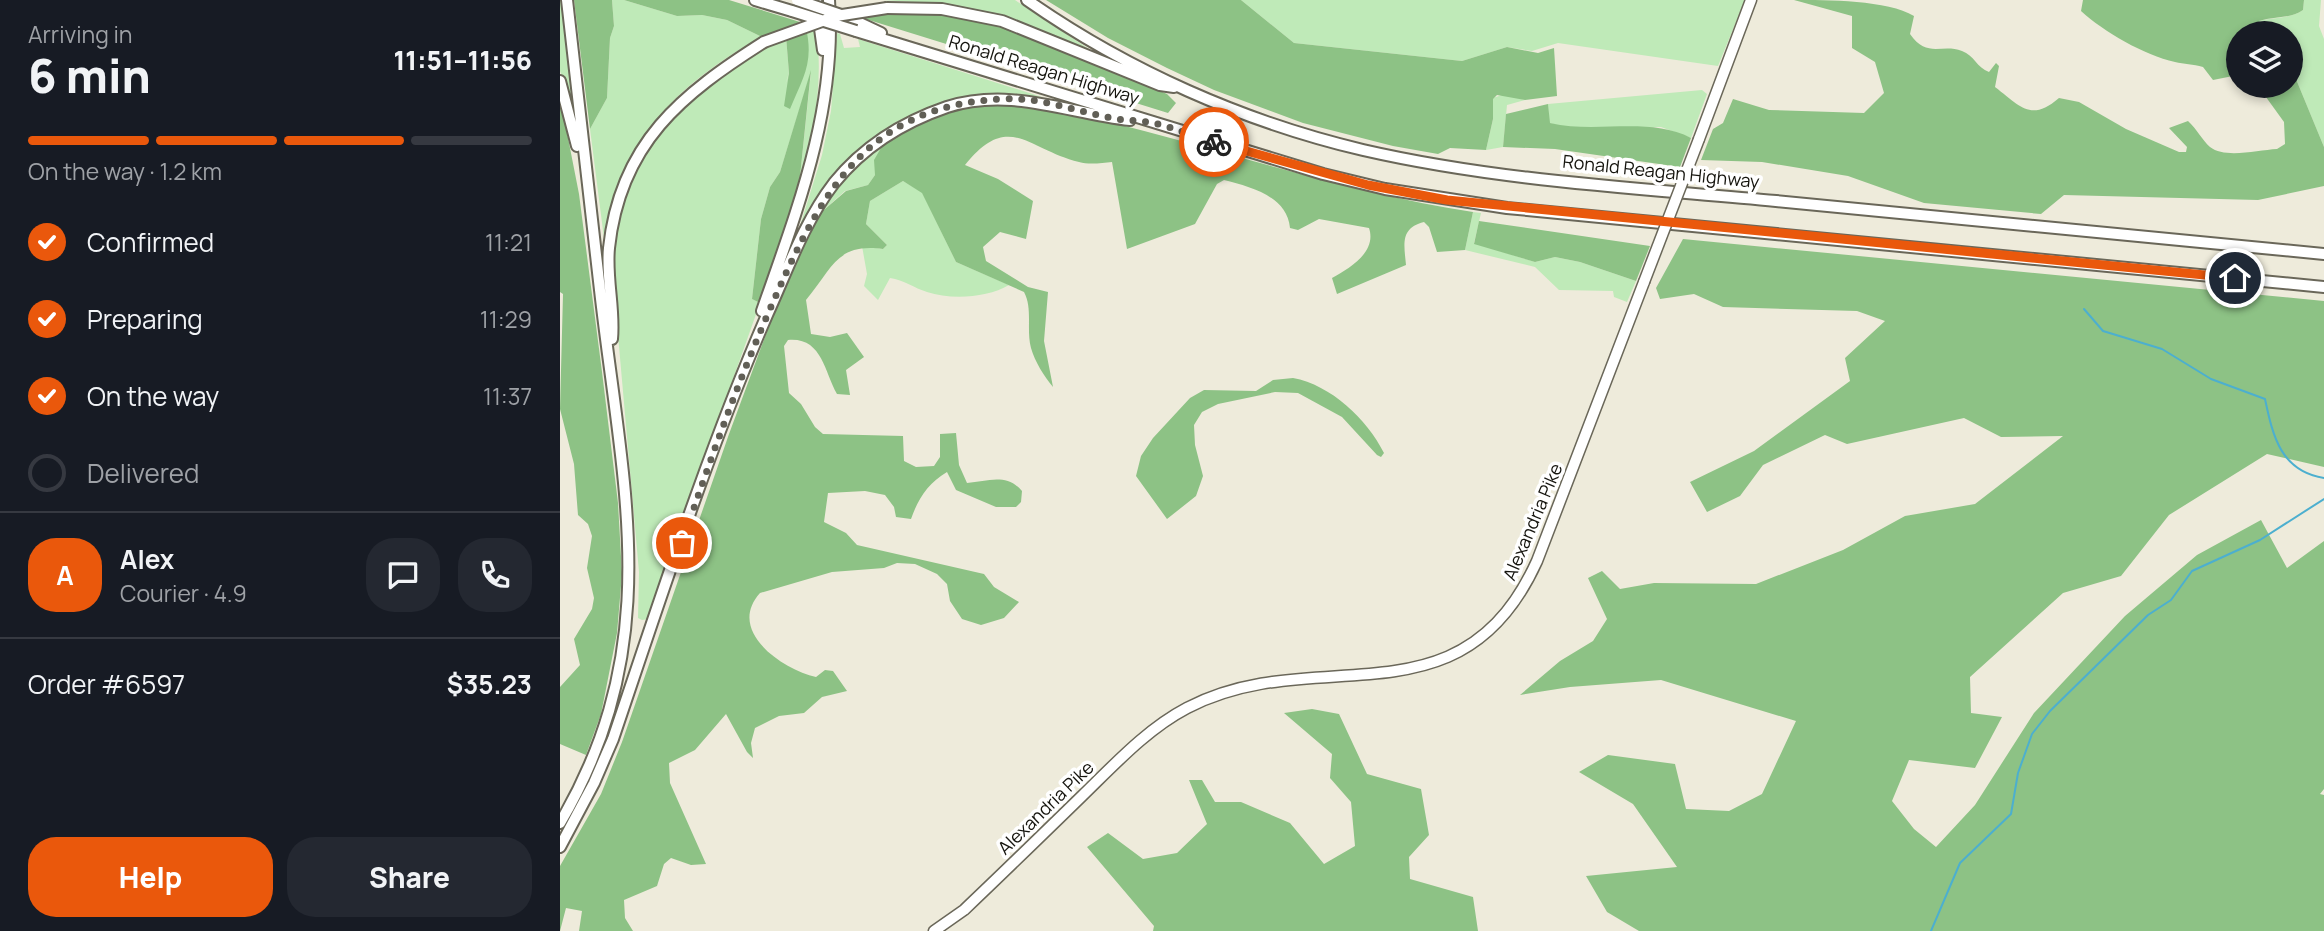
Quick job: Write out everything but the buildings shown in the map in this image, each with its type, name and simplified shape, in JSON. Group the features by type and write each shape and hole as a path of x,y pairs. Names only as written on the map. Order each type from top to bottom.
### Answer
{"highway":[{"path":"560,823 602,734 617,688 625,641 630,582 628,527 610,356 566,0"},
{"name":"Ronald Reagan Highway","path":"755,0 1323,174 1447,200 2324,287"},
{"path":"797,0 849,18 899,43"},
{"path":"816,0 826,88"},
{"path":"560,847 594,783 613,739 804,188 816,150 826,88 829,0"},
{"name":"Ronald Reagan Highway","path":"1027,0 1069,28 1188,90 1229,108 1323,139 1460,168 2324,254"},
{"path":"610,356 613,324 609,272 611,237 623,189 637,157 659,125 686,96 716,71 764,42 836,16 887,8 942,9 1002,22 1160,85 1188,90"},
{"path":"560,81 592,210"},
{"path":"745,364 799,244 823,199 868,148 899,127 949,107 1004,99 1063,105 1107,117 1153,123"}],"main road":[{"name":"Alexandria Pike","path":"934,931 964,910 1147,734 1186,708 1225,691 1272,679 1387,673 1431,665 1466,648 1496,623 1516,598 1537,561 1751,0"}],"green space":[{"path":"561,0 574,111 560,71"},
{"path":"574,0 612,0 614,26 610,38 607,98 590,129"},
{"path":"612,0 624,0 677,16 702,15 727,20 762,37 726,58 691,85 674,100 647,133 627,176 606,254 590,129 607,98 610,38 614,26"},
{"path":"624,0 729,0 800,22 762,37 727,20 702,15 677,16"},
{"path":"883,0 1015,0 1089,49 998,14 942,4"},
{"path":"1046,0 1241,0 1294,43 1462,61 1507,47 1538,53 1554,48 1557,96 1525,100 1497,95 1493,99 1493,119 1486,150 1450,148 1438,154 1393,146 1303,123 1214,90 1108,38"},
{"path":"1241,0 1745,0 1718,66 1558,43 1532,51 1507,47 1462,61 1294,43"},
{"path":"1794,0 1857,2 1903,11 1914,16 1910,34 1922,46 1962,51 1989,72 1996,63 1999,66 1995,87 2019,106 2041,109 2059,98 2079,102 2126,129 2179,152 2186,152 2187,147 2169,128 2188,121 2216,151 2242,153 2277,149 2285,144 2284,122 2267,98 2303,96 2324,147 2324,186 2258,200 2064,195 2041,214 1924,203 1848,176 1762,162 1701,160 1713,129 1723,123 1733,99 1769,110 1864,113 1884,93 1875,62 1852,48 1852,16"},
{"path":"2083,0 2304,0 2303,10 2288,16 2259,21 2226,21 2226,77 2213,80 2203,67 2163,59 2138,48 2113,35 2081,11"},
{"path":"2304,0 2321,0 2319,26 2324,39 2324,147 2303,96 2303,21 2258,21 2303,10"},
{"path":"921,10 986,20 1046,40 1167,94 1176,103 1168,113 856,16"},
{"path":"816,27 819,68 816,108 799,186 811,72 780,172 770,187 761,219 752,299 760,303 648,619 642,620 638,618 639,572 614,290 613,247 620,215 639,165 653,141 687,100 729,66 786,36 789,73 785,85 806,28"},
{"path":"806,28 808,61 790,109 784,106 789,73 786,36"},
{"path":"837,33 840,34 844,48 860,47 858,39 1042,97 996,96 972,99 948,103 903,119 883,131 855,157 795,242 822,155 831,111"},
{"path":"811,70 799,186 760,303 752,299 761,219 770,187 780,172"},
{"path":"1702,90 1707,94 1691,138 1661,127 1569,128 1549,123 1548,104"},
{"path":"1505,94 1525,100 1507,105 1503,147 1486,150 1493,119 1493,98"},
{"path":"560,97 579,194 618,503 622,574 617,633 601,714 586,755 560,744 560,687 580,665 574,639 592,609 594,598 587,568 592,536 588,524 578,515 574,464 560,409 563,294 560,292"},
{"path":"1017,102 1131,128 1358,189 1473,212 1465,250 1437,252 1429,227 1424,222 1407,233 1404,244 1406,265 1337,294 1332,278 1354,264 1366,252 1370,237 1369,228 1319,219 1298,230 1290,228 1282,208 1275,201 1256,190 1224,180 1217,184 1195,224 1127,249 1112,162 1083,163 1019,138 994,140 980,149 965,165 998,179 1033,201 1026,239 1000,232 983,247 986,261 1028,287 1048,292 1044,341 1053,387 1040,369 1031,348 1028,305 1024,292 956,262 922,193 903,181 870,201 866,224 887,245 883,249 867,248 845,254 830,268 806,300 811,334 830,337 847,333 864,357 846,370 850,395 837,394 815,350 808,344 788,340 784,346 789,393 801,404 815,427 823,434 903,436 904,461 916,467 934,466 940,457 940,434 956,433 959,465 967,483 997,480 1010,482 1022,491 1021,502 1016,507 996,507 956,490 947,472 925,492 911,519 896,517 894,507 885,495 865,491 828,493 824,522 846,533 857,545 984,574 994,587 1019,602 1004,618 981,625 962,619 950,601 947,584 937,574 915,564 897,563 884,568 832,572 760,593 751,607 750,621 762,646 774,657 802,673 816,677 825,670 833,671 847,691 822,697 804,713 779,716 755,728 751,743 753,758 726,714 695,750 669,763 670,783 706,864 691,865 671,858 664,864 657,886 624,900 625,918 633,931 579,931 582,911 566,908 560,931 560,866 601,794 622,742 772,318 818,215 846,191 868,185 875,175 874,160 885,141 904,129 950,110"},
{"path":"1548,104 1550,123 1586,127 1640,126 1675,131 1691,138 1680,167 1555,149 1503,147 1506,114"},
{"path":"885,141 875,175 868,185 845,191 818,215 838,186"},
{"path":"903,181 922,192 956,262 1009,285 980,295 947,296 927,292 890,278 878,300 864,286 867,274 862,246 883,249 887,245 866,224 870,201"},
{"path":"1473,212 1481,213 1474,243 1535,262 1555,257 1580,262 1636,281 1627,302 1614,297 1613,291 1559,290 1535,267 1465,250"},
{"path":"1479,221 1650,246 1636,281 1580,262 1555,257 1535,262 1474,244"},
{"path":"1683,239 2324,301 2324,467 2267,454 2169,515 2121,576 2063,593 1970,677 1971,713 2002,717 1975,768 1909,760 1892,801 1914,829 1936,847 1975,805 2034,713 2125,616 2197,555 2261,520 2287,568 2324,541 2324,789 2320,794 2324,795 2324,931 1639,931 1607,912 1586,876 1677,867 1633,804 1579,772 1608,755 1675,764 1686,809 1729,811 1762,794 1796,721 1661,680 1570,687 1520,695 1560,661 1593,641 1607,619 1588,578 1602,571 1620,589 1654,583 1756,584 1843,550 1905,516 1975,504 2063,436 2001,437 1964,418 1847,444 1825,435 1763,465 1740,496 1707,512 1690,482 1754,451 1850,381 1845,358 1885,321 1857,311 1723,307 1694,294 1660,299 1656,288"},
{"path":"1293,378 1321,388 1346,405 1377,440 1384,453 1381,457 1342,417 1298,393 1275,392 1218,404 1202,412 1194,425 1195,445 1203,476 1196,496 1167,519 1136,476 1141,456 1153,438 1190,398 1204,390 1256,391 1273,380"},
{"path":"1312,709 1339,714 1367,774 1421,789 1429,835 1409,857 1410,879 1473,897 1478,931 1153,931 1154,926 1087,847 1108,833 1143,859 1177,853 1207,824 1189,780 1202,780 1215,802 1241,802 1290,823 1324,864 1355,846 1351,802 1330,778 1332,754 1284,713"}],"waterway":[{"path":"2084,309 2103,331 2162,349 2211,379 2265,399 2281,450 2298,468 2324,478"},
{"path":"1931,931 1960,863 2011,814 2018,773 2032,734 2050,711 2148,615 2171,600 2192,571 2260,540 2324,499"}],"way so far":[{"path":"682,543 739,377 799,244 823,199 868,148 899,127 925,115 963,103 1004,99 1063,105 1107,117 1153,123 1214,142"}],"route":[{"path":"1214,142 1385,189 1507,208 2235,278"}]}
